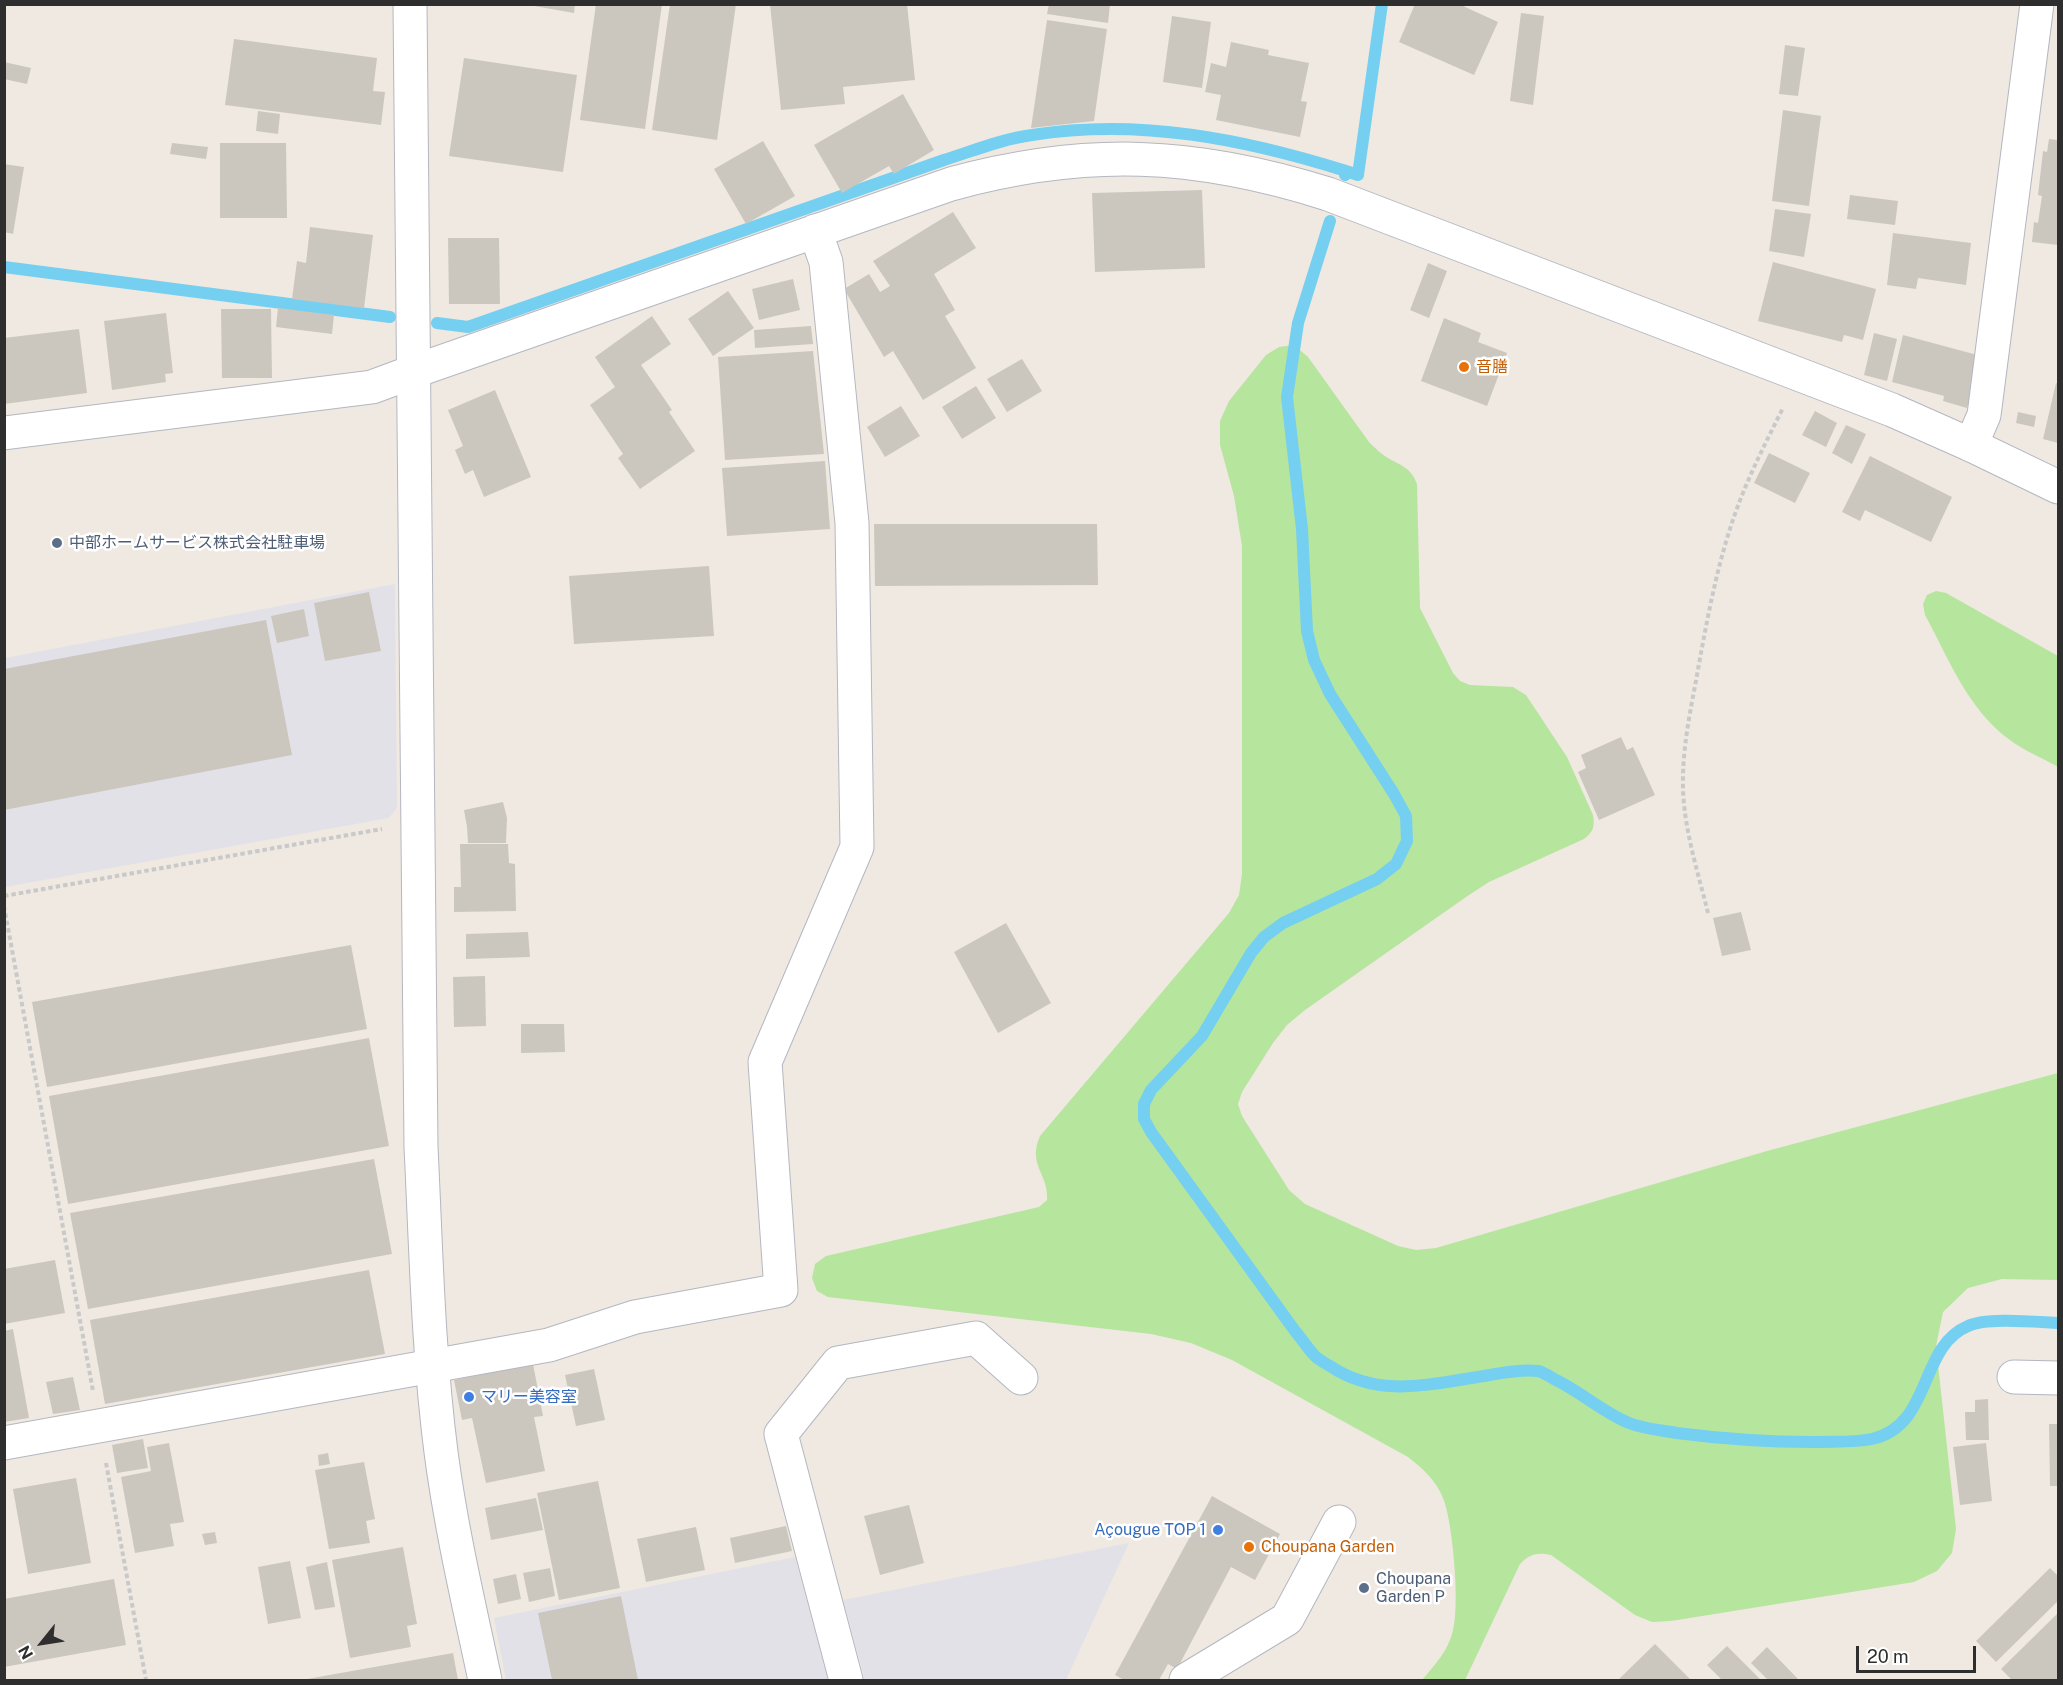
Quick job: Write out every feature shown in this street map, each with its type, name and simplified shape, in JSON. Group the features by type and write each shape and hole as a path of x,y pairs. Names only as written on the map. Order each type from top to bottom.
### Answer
{"street":[{"path":"410,4 422,1146 432,1366 448,1497 485,1680"},
{"path":"1971,445 1984,415 2037,4"},
{"path":"4,433 372,387 815,231 992,172 1034,165 1119,158 1162,159 1204,164 1287,181 1328,194 1892,411 1971,445 2058,487"},
{"path":"4,1443 549,1345 635,1317 781,1290 765,1062 857,847 852,523 826,262 815,231"},
{"path":"846,1680 781,1434 838,1362 976,1338 1021,1378"},
{"path":"2014,1377 2058,1378"},
{"path":"1186,1680 1287,1619 1339,1522"}],"path":[{"path":"1708,913 1686,822 1683,757 1688,725 1713,589 1723,549 1750,474 1797,374"},
{"path":"4,896 394,826 418,826"},
{"path":"4,906 146,1680"}],"shaded area":[{"path":"395,584 397,808 389,818 5,887 5,658"},
{"path":"1129,1543 1066,1680 865,1680 843,1600"},
{"path":"795,1557 828,1680 506,1680 494,1618"}],"green space":[{"path":"1294,345 1308,357 1369,442 1383,455 1406,468 1415,479 1417,484 1420,608 1453,673 1460,681 1470,685 1513,687 1526,695 1567,757 1593,815 1594,823 1593,829 1584,839 1489,882 1305,1010 1287,1025 1273,1043 1242,1092 1238,1104 1242,1116 1289,1190 1305,1204 1398,1246 1416,1250 1436,1248 1767,1151 2058,1073 2058,1280 2002,1279 1968,1288 1943,1312 1936,1346 1956,1529 1952,1553 1937,1571 1914,1582 1671,1621 1652,1622 1635,1615 1551,1555 1534,1555 1520,1564 1465,1680 1422,1680 1440,1657 1451,1637 1456,1603 1454,1564 1450,1525 1443,1498 1433,1480 1408,1457 1232,1360 1191,1343 1151,1334 828,1297 817,1291 812,1278 815,1264 826,1256 1039,1207 1047,1200 1047,1191 1036,1155 1040,1136 1229,913 1239,895 1242,874 1242,546 1234,496 1220,445 1220,421 1229,401 1266,355 1279,347"},
{"path":"1936,591 1946,593 2058,656 2058,767 2010,740 1995,728 1971,699 1925,615 1923,604 1927,595"}],"building":[{"path":"523,4 575,4 574,13"},
{"path":"596,4 662,4 645,129 580,120"},
{"path":"670,4 736,4 717,140 652,130"},
{"path":"770,4 907,4 915,80 843,87 845,104 781,110"},
{"path":"1049,4 1110,4 1108,23 1047,14"},
{"path":"1415,4 1463,4 1498,22 1474,75 1399,42"},
{"path":"1521,13 1544,16 1533,105 1510,101"},
{"path":"1172,16 1211,22 1202,88 1163,82"},
{"path":"1047,20 1107,29 1094,121 1031,128"},
{"path":"234,39 377,58 373,91 385,92 381,125 225,105"},
{"path":"1231,42 1269,50 1268,55 1309,63 1301,101 1307,102 1300,137 1216,120 1221,95 1205,92 1211,63 1226,67"},
{"path":"1785,45 1805,48 1798,96 1779,94"},
{"path":"464,58 577,75 563,172 449,156"},
{"path":"4,62 31,68 27,84 4,79"},
{"path":"903,94 934,150 894,174 889,166 842,193 814,145"},
{"path":"1783,110 1821,116 1809,206 1772,201"},
{"path":"258,111 280,114 278,134 256,131"},
{"path":"2049,139 2058,140 2058,245 2032,242 2034,222 2038,223 2042,196 2038,195 2043,151 2047,152"},
{"path":"763,141 795,196 746,224 714,169"},
{"path":"172,143 208,147 206,159 170,154"},
{"path":"220,143 286,143 287,218 220,218"},
{"path":"4,164 24,167 13,234 4,232"},
{"path":"1202,190 1205,268 1095,272 1092,193"},
{"path":"1850,195 1898,201 1895,225 1847,219"},
{"path":"1775,209 1811,214 1804,257 1769,251"},
{"path":"953,212 976,248 934,274 955,310 945,316 976,368 923,400 893,351 884,357 844,289 869,274 880,292 890,286 873,261"},
{"path":"310,227 373,235 364,308 292,299 297,261 306,263"},
{"path":"1893,233 1971,243 1966,285 1918,278 1916,289 1887,285"},
{"path":"448,238 499,238 500,304 449,304"},
{"path":"1773,262 1876,289 1863,340 1844,335 1842,342 1758,321"},
{"path":"1428,263 1447,271 1429,318 1410,310"},
{"path":"793,279 800,310 759,320 752,289"},
{"path":"728,291 754,328 713,356 688,319"},
{"path":"278,308 334,315 332,334 276,327"},
{"path":"221,309 271,309 272,378 222,378"},
{"path":"166,313 173,373 165,374 166,382 112,390 104,321"},
{"path":"652,316 671,344 641,365 672,410 669,412 695,451 640,489 618,458 623,454 590,405 615,387 595,357"},
{"name":"音膳","path":"1444,318 1481,333 1478,342 1507,353 1487,406 1421,381"},
{"path":"811,326 813,344 755,348 754,330"},
{"path":"79,329 87,393 4,404 4,338"},
{"path":"1874,333 1897,339 1887,381 1864,375"},
{"path":"1903,335 1981,356 1967,408 1943,401 1944,396 1892,382"},
{"path":"813,351 824,454 725,460 718,357"},
{"path":"1022,359 1042,391 1007,412 987,379"},
{"path":"2056,383 2058,384 2058,443 2043,439"},
{"path":"976,386 996,418 962,439 942,407"},
{"path":"495,390 531,477 484,497 473,470 465,474 455,450 463,446 448,410"},
{"path":"901,406 920,436 885,457 867,427"},
{"path":"1815,411 1837,423 1826,447 1802,435"},
{"path":"2018,412 2036,416 2034,427 2016,423"},
{"path":"1846,425 1866,434 1852,464 1832,453"},
{"path":"1769,453 1810,473 1795,503 1754,483"},
{"path":"1870,456 1952,497 1931,542 1865,510 1860,521 1842,512"},
{"path":"825,461 830,529 727,536 722,468"},
{"path":"874,524 1097,524 1098,585 875,586"},
{"path":"709,566 714,636 574,644 569,576"},
{"path":"369,592 381,651 325,661 314,603"},
{"path":"304,609 309,636 277,643 271,616"},
{"path":"266,620 292,755 4,810 4,669"},
{"path":"1621,737 1627,750 1633,747 1655,795 1599,820 1578,772 1586,768 1581,755"},
{"path":"503,802 507,818 506,843 468,843 464,810"},
{"path":"460,844 508,844 509,863 515,864 516,911 454,912 454,887 461,887"},
{"path":"1741,912 1751,950 1722,956 1713,918"},
{"path":"1006,923 1051,1003 998,1033 954,952"},
{"path":"528,932 530,957 466,959 466,934"},
{"path":"351,945 367,1029 47,1087 32,1002"},
{"path":"485,976 486,1026 454,1027 453,977"},
{"path":"521,1024 564,1024 565,1052 521,1053"},
{"path":"369,1038 389,1146 68,1204 49,1096"},
{"path":"374,1159 392,1254 88,1309 70,1213"},
{"path":"55,1260 65,1313 4,1324 4,1269"},
{"path":"369,1270 385,1354 105,1404 90,1320"},
{"path":"13,1329 29,1418 4,1422 4,1331"},
{"path":"533,1364 543,1416 534,1417 545,1471 486,1483 472,1418 462,1420 454,1380"},
{"path":"594,1369 605,1420 576,1426 565,1375"},
{"path":"73,1377 80,1410 53,1414 46,1382"},
{"path":"1988,1399 1989,1440 1966,1440 1965,1412 1975,1412 1975,1400"},
{"path":"2049,1424 2058,1424 2058,1486 2050,1486"},
{"path":"143,1439 148,1468 117,1473 112,1445"},
{"path":"169,1443 184,1522 170,1524 174,1546 135,1553 121,1477 151,1471 147,1447"},
{"path":"1986,1443 1992,1501 1960,1505 1953,1447"},
{"path":"328,1453 330,1464 319,1466 318,1455"},
{"path":"364,1462 375,1519 366,1521 370,1543 329,1549 315,1470"},
{"path":"76,1478 91,1563 28,1574 13,1489"},
{"path":"598,1481 620,1588 559,1600 537,1493"},
{"path":"1212,1496 1280,1534 1255,1580 1231,1567 1177,1669 1168,1664 1159,1680 1124,1680 1115,1675"},
{"path":"536,1498 543,1530 491,1540 485,1508"},
{"path":"909,1505 924,1563 880,1575 864,1516"},
{"path":"786,1526 792,1551 735,1563 730,1538"},
{"path":"696,1527 705,1570 646,1582 637,1539"},
{"path":"215,1532 217,1543 205,1545 202,1534"},
{"path":"403,1547 417,1624 407,1626 411,1647 350,1658 332,1560"},
{"path":"290,1561 301,1618 268,1624 258,1567"},
{"path":"327,1562 335,1607 315,1610 306,1567"},
{"path":"550,1568 555,1596 529,1602 523,1573"},
{"path":"2050,1568 2058,1576 2058,1601 1996,1662 1976,1641"},
{"path":"516,1574 521,1599 498,1604 493,1579"},
{"path":"114,1579 126,1645 4,1667 4,1599"},
{"path":"621,1596 638,1680 552,1680 538,1613"},
{"path":"2058,1613 2058,1680 2012,1680 2001,1669"},
{"path":"1655,1644 1691,1680 1618,1680"},
{"path":"1727,1646 1761,1680 1722,1680 1707,1665"},
{"path":"1767,1647 1799,1680 1768,1680 1751,1663"},
{"path":"453,1653 458,1680 307,1680 307,1679"}],"waterway":[{"path":"1346,171 1358,175 1382,4"},
{"path":"437,323 468,327 944,160 999,142 1032,135 1072,130 1112,129 1151,130 1191,135 1269,149 1346,171 1345,175"},
{"path":"1330,221 1298,323 1287,397 1302,529 1307,631 1314,660 1330,694 1406,816 1407,841 1396,864 1377,879 1283,923 1264,937 1251,953 1202,1036 1151,1090 1144,1104 1144,1119 1151,1132 1312,1353 1348,1376 1367,1383 1386,1386 1424,1385 1511,1372 1538,1371 1564,1384 1619,1418 1647,1428 1745,1440 1858,1441 1872,1439 1892,1431 1906,1418 1916,1403 1940,1351 1952,1336 1968,1326 1999,1321 2058,1323"},
{"path":"4,267 390,317"}],"place":[{"name":"音膳","path":"1464,367"},
{"name":"中部ホームサービス株式会社駐車場","path":"57,543"},
{"name":"マリー美容室","path":"469,1397"},
{"name":"Açougue TOP 1","path":"1218,1530"},
{"name":"Choupana Garden","path":"1249,1547"},
{"name":"Choupana Garden P","path":"1364,1588"}]}
